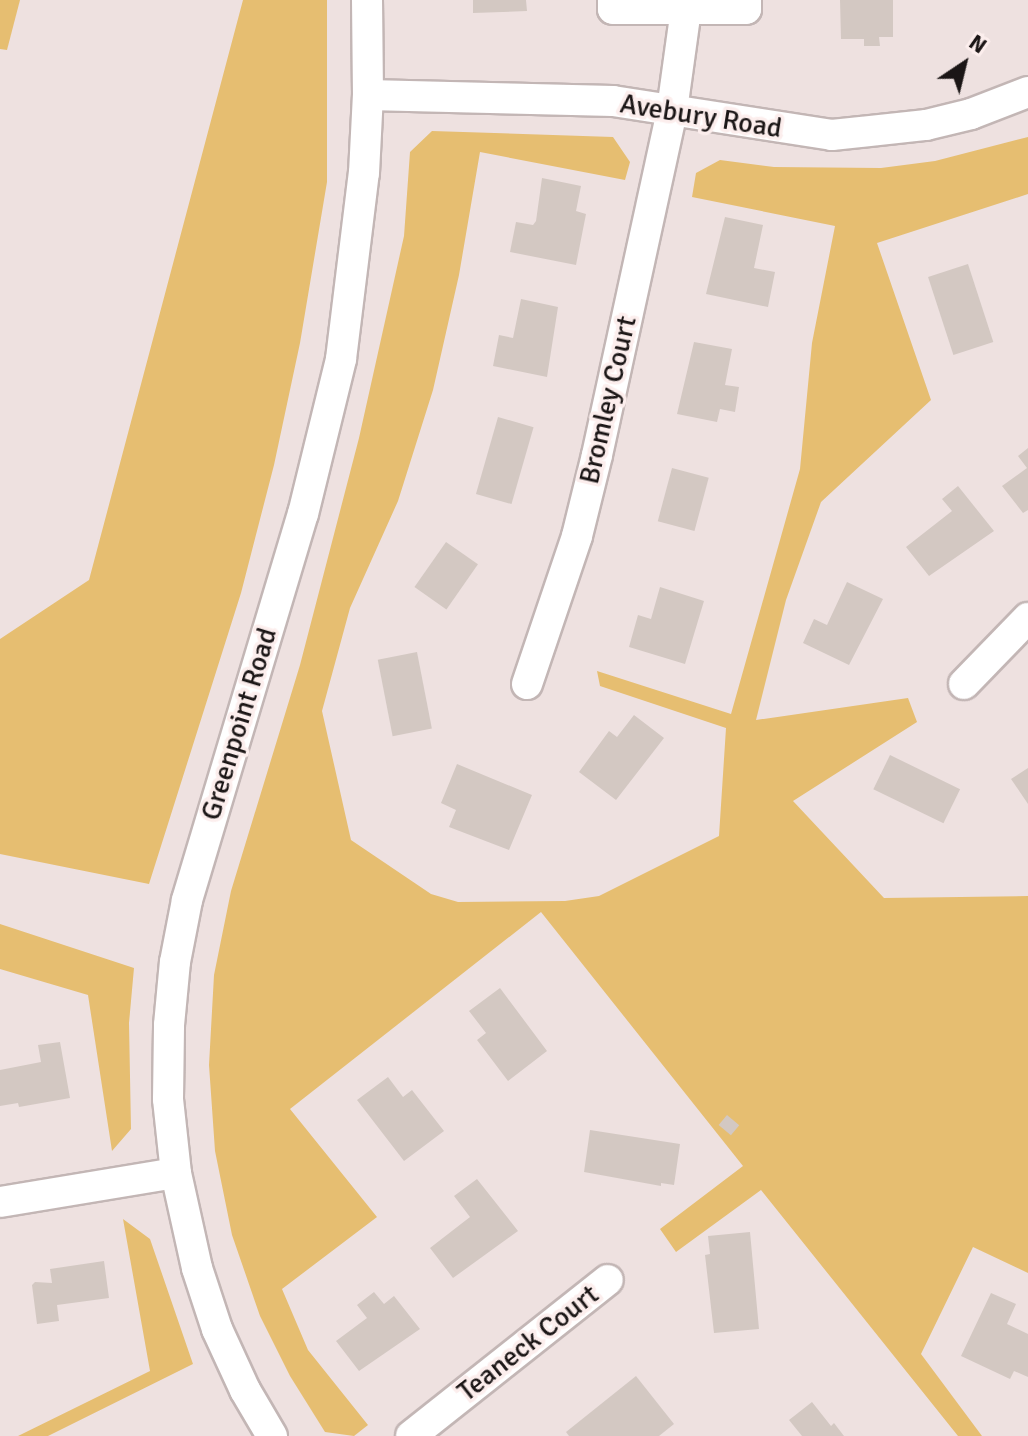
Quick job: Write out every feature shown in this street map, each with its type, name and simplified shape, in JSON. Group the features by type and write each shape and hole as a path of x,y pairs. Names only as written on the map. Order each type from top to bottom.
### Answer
{"street":[{"name":"Greenpoint Road","path":"272,1436 217,1329 197,1268 176,1173 168,1099 169,1025 175,962 187,900 324,436 341,359 356,258 368,95 367,0"},
{"path":"613,0 613,9 746,9 746,0"},
{"name":"Bromley Court","path":"527,684 577,536 672,110 686,9"},
{"name":"Avebury Road","path":"368,95 555,97 672,110 832,135 926,125 971,114 1028,92"},
{"path":"964,684 1028,618"},
{"path":"0,1202 176,1173"},
{"name":"Teaneck Court","path":"411,1436 608,1280"}],"shaded area":[{"path":"0,0 20,0 7,50 0,49"},
{"path":"243,0 327,0 327,182 300,343 274,465 241,593 149,884 0,854 0,639 89,580"},
{"path":"432,131 613,137 630,162 625,180 480,152 459,275 433,390 398,501 350,608 322,711 351,840 431,894 458,902 565,901 599,896 719,836 726,728 600,686 597,671 731,714 800,469 812,343 835,226 692,197 696,173 720,160 774,167 881,168 935,161 1028,137 1028,194 877,243 931,400 821,502 786,600 756,720 908,698 917,722 793,801 884,898 1028,896 1028,1273 973,1247 921,1354 982,1436 958,1436 761,1190 676,1252 660,1229 743,1166 541,912 290,1109 377,1217 282,1289 308,1350 368,1425 354,1436 325,1432 290,1376 260,1316 232,1235 215,1151 209,1065 214,975 231,891 300,665 359,438 404,236 410,152"},
{"path":"0,924 134,968 129,1023 131,1129 112,1151 88,995 0,969"},
{"path":"123,1219 150,1239 193,1364 48,1436 18,1436 150,1371"}],"building":[{"path":"473,0 526,0 527,11 473,13"},
{"path":"840,0 893,0 893,37 879,37 880,46 864,46 864,39 841,39"},
{"path":"542,178 581,186 576,211 586,214 576,265 510,252 516,222 533,225 536,221"},
{"path":"725,217 763,225 754,268 775,272 768,307 706,294"},
{"path":"968,264 993,342 953,355 928,277"},
{"path":"521,299 558,307 547,377 493,366 499,335 513,338"},
{"path":"694,342 732,349 725,385 739,387 735,412 720,409 717,422 677,414"},
{"path":"498,417 534,427 512,504 476,494"},
{"path":"1028,448 1028,510 1023,513 1002,486 1027,468 1018,456"},
{"path":"672,468 709,478 694,531 658,521"},
{"path":"958,486 994,531 929,576 906,547 952,511 942,499"},
{"path":"446,542 478,564 446,609 414,587"},
{"path":"847,582 883,599 849,665 803,643 814,619 827,625"},
{"path":"660,587 704,601 685,664 629,647 638,615 651,619"},
{"path":"417,652 432,729 393,736 378,660"},
{"path":"634,715 664,738 616,800 579,772 609,731 617,737"},
{"path":"890,755 960,789 943,823 873,789"},
{"path":"457,764 532,795 509,850 449,827 456,810 441,803"},
{"path":"1028,768 1028,804 1011,779"},
{"path":"500,988 547,1051 508,1081 477,1040 486,1033 469,1011"},
{"path":"60,1042 70,1098 19,1107 18,1103 0,1106 0,1070 41,1062 38,1045"},
{"path":"388,1077 403,1097 412,1090 444,1131 404,1161 357,1100"},
{"path":"727,1115 739,1125 731,1135 719,1125"},
{"path":"590,1130 680,1144 674,1185 661,1183 661,1186 584,1172"},
{"path":"477,1179 518,1231 453,1278 430,1248 470,1217 454,1196"},
{"path":"750,1232 759,1329 714,1333 705,1255 710,1254 708,1236"},
{"path":"104,1261 109,1298 57,1305 59,1321 37,1324 32,1285 35,1282 52,1283 50,1269"},
{"path":"374,1292 384,1304 394,1296 420,1329 359,1371 336,1341 367,1318 357,1305"},
{"path":"991,1293 1016,1304 1007,1324 1028,1334 1028,1377 1014,1371 1010,1379 961,1356"},
{"path":"636,1376 674,1424 659,1436 569,1436 566,1432"},
{"path":"812,1402 831,1426 834,1423 844,1436 802,1436 789,1420"}]}
